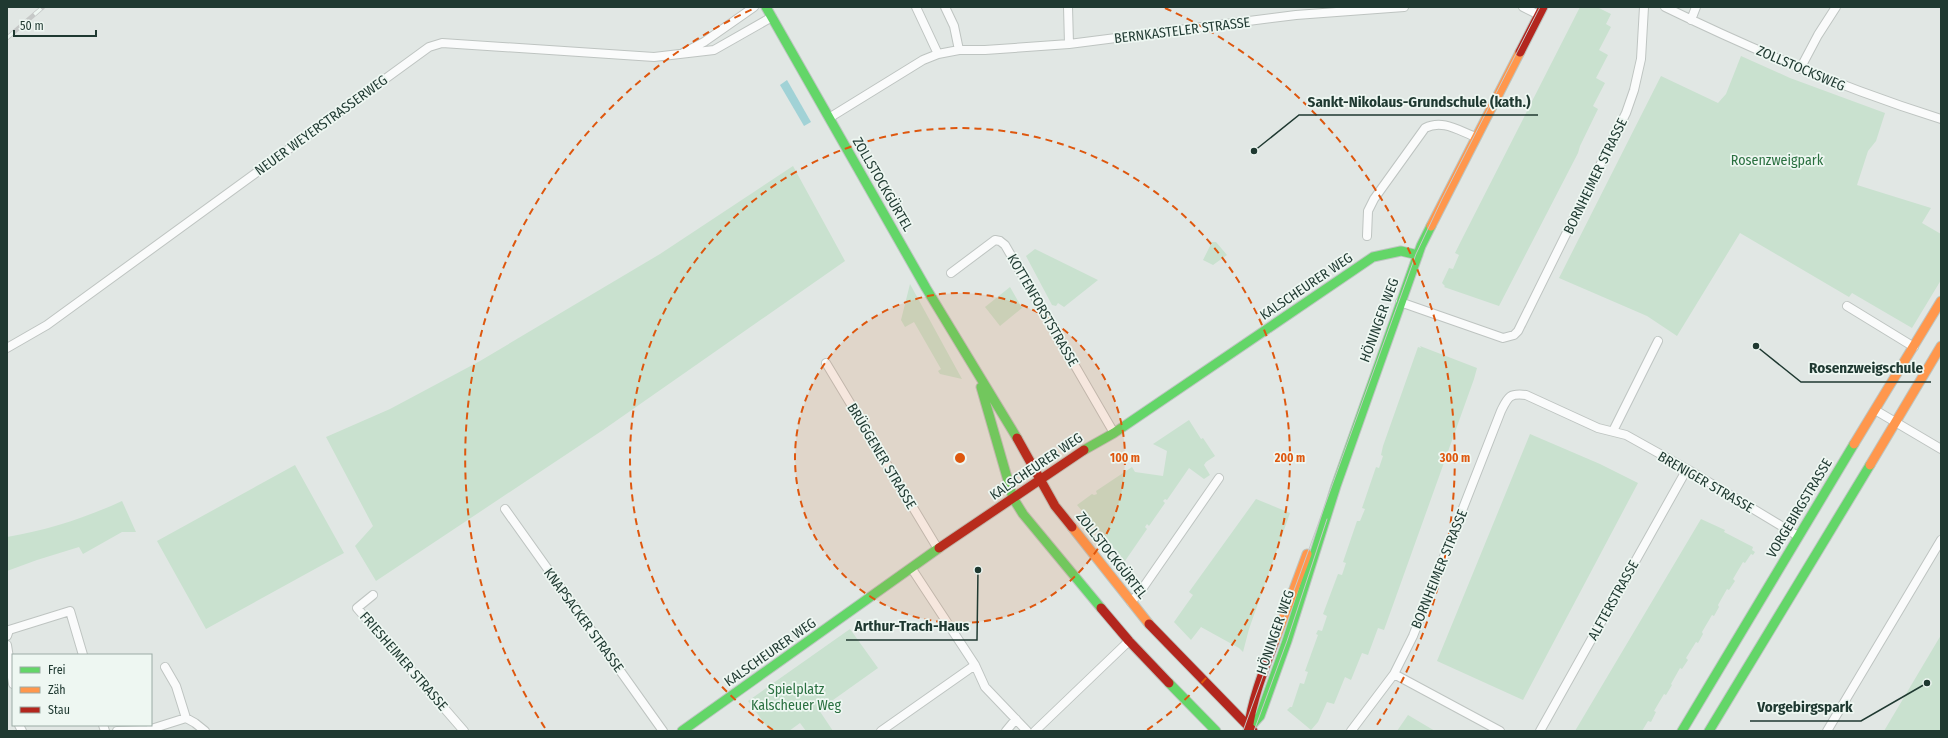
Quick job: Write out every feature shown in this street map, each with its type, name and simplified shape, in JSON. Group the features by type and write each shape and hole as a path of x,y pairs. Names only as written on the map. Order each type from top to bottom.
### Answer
{"main road":[{"name":"ZOLLSTOCKGÜRTEL","path":"766,7 977,374 1055,506 1130,602 1175,654 1250,730"},
{"name":"HÖNINGER WEG","path":"1250,730 1260,716 1288,641 1325,518 1400,302 1418,255 1476,137 1541,11"},
{"name":"KALSCHEURER WEG","path":"682,731 912,569 938,549 1373,257 1401,251 1418,255"},
{"name":"VORGEBIRGSTRASSE","path":"1682,731 1798,536 1941,301"},
{"path":"1709,731 1941,346"},
{"name":"ZOLLSTOCKGÜRTEL","path":"977,374 1013,498 1023,514 1129,641 1216,731"}],"street":[{"name":"NEUER WEYERSTRASSERWEG","path":"680,54 704,42 754,7"},
{"path":"916,7 938,54"},
{"path":"945,7 954,26 959,50"},
{"path":"1068,7 1069,44"},
{"name":"BERNKASTELER STRASSE","path":"829,118 923,60 938,54 959,50 985,50 1069,44 1296,11 1404,7"},
{"path":"1523,7 1541,11"},
{"name":"BORNHEIMER STRASSE","path":"1400,302 1503,338 1514,335 1524,320 1626,113 1634,90 1641,59 1644,7"},
{"name":"ZOLLSTOCKSWEG","path":"1665,7 1800,69 1883,101 1941,119"},
{"path":"1691,20 1696,7"},
{"path":"1800,69 1836,7"},
{"name":"NEUER WEYERSTRASSERWEG","path":"7,348 47,326 429,47 442,43 654,57 714,50 772,17"},
{"path":"1367,236 1368,211 1374,199 1425,128 1434,124 1444,125 1476,137"},
{"name":"KOTTENFORSTSTRASSE","path":"950,273 995,240 1000,241 1005,245 1114,432"},
{"path":"1847,306 1914,347"},
{"path":"1613,431 1658,341"},
{"name":"BRÜGGENER STRASSE","path":"826,363 938,549"},
{"name":"BRENIGER STRASSE","path":"1508,397 1516,394 1526,395 1598,428 1626,435 1687,469 1798,536"},
{"name":"BORNHEIMER STRASSE","path":"1351,731 1394,674 1413,636 1501,411 1508,397"},
{"path":"1875,410 1941,449"},
{"name":"ALFTERSTRASSE","path":"1540,731 1687,469"},
{"path":"1130,602 1140,592 1219,478"},
{"name":"KNAPSACKER STRASSE","path":"505,509 663,731"},
{"path":"1827,731 1941,540"},
{"path":"912,569 975,665 985,688 1027,731"},
{"name":"FRIESHEIMER STRASSE","path":"373,595 357,608 464,731"},
{"path":"7,636 9,630 70,611 83,654"},
{"path":"1035,731 1129,641"},
{"path":"7,645 12,678"},
{"path":"881,731 975,665"},
{"path":"165,667 176,686 186,718"},
{"path":"1394,674 1500,731"},
{"path":"117,731 148,730 186,718 196,723 205,731"},
{"path":"1006,731 1016,720"}],"green space":[{"path":"1580,7 1597,7 1611,14 1606,24 1611,27 1599,50 1608,55 1596,78 1605,83 1593,106 1598,109 1578,153 1499,306 1444,287 1445,286 1442,283 1449,268 1453,269 1459,255 1455,253"},
{"name":"Rosenzweigpark","path":"1741,56 1790,78 1885,113 1876,141 1868,151 1857,185 1931,208 1922,223 1941,234 1941,280 1912,328 1852,293 1849,297 1740,233 1677,336 1647,316 1559,278 1661,76 1718,103 1726,94"},
{"path":"793,166 845,261 603,430 376,581 355,546 373,526 326,437 390,409 480,361 660,254"},
{"path":"1212,242 1216,242 1227,255 1213,265 1203,260"},
{"path":"1035,249 1098,280 1064,307 1058,303 1056,306 1052,305 1026,256"},
{"path":"910,284 962,379 940,374 938,371 941,369 914,322 905,327 901,320"},
{"path":"1010,287 1022,308 1000,326 985,307"},
{"path":"1420,346 1477,368 1474,379 1384,630 1378,628 1368,655 1362,653 1351,680 1345,677 1334,704 1327,702 1318,722 1311,730 1287,710 1292,707 1300,683 1304,684 1308,672 1305,671 1318,635 1316,634 1318,630 1322,631 1327,616 1323,614 1338,574 1342,575 1346,563 1343,562 1357,521 1360,521 1365,509 1362,508 1376,467 1379,468 1383,456 1381,455 1383,446 1418,347 1421,348"},
{"path":"1189,420 1201,439 1203,438 1215,456 1204,465 1210,475 1204,479 1189,468 1167,500 1165,499 1163,501 1165,503 1149,526 1147,524 1145,527 1147,529 1125,561 1077,505 1092,494 1097,494 1096,491 1132,467 1135,472 1163,476 1167,451 1153,444"},
{"path":"1530,434 1600,464 1638,483 1523,700 1437,661"},
{"path":"295,465 344,553 206,629 157,541"},
{"path":"1256,499 1290,513 1249,629 1243,652 1239,648 1201,627 1191,640 1174,622 1193,595 1189,592"},
{"path":"122,501 136,532 122,532 83,554 79,547 7,571 7,537 66,523"},
{"path":"1701,519 1725,530 1724,532 1753,547 1752,550 1755,552 1753,555 1751,554 1745,563 1743,562 1733,579 1735,581 1729,590 1727,589 1714,616 1712,615 1702,632 1703,634 1698,643 1696,642 1686,658 1688,660 1682,669 1680,668 1666,695 1664,694 1654,711 1656,712 1651,722 1648,721 1642,731 1575,731"},
{"name":"Spielplatz Kalscheuer Weg","path":"850,629 878,668 819,710 833,731 806,731 800,723 789,731 770,731 748,701"},
{"path":"1941,635 1941,731 1884,731"},
{"path":"1408,715 1435,731 1397,731"}],"water":[{"path":"787,80 811,122 804,126 780,85"}],"tram line":[{"path":"1243,731 1416,254 1442,199 1540,7"},
{"path":"1254,731 1287,641 1327,519"}],"railway":[{"path":"7,38 43,7"}],"traffic: fast":[{"path":"766,7 926,288 1017,438"},
{"path":"1249,728 1260,716 1287,641 1336,486 1421,246 1431,226"},
{"path":"1084,450 1114,433 1373,257 1401,251 1418,255"},
{"path":"981,387 1013,498 1023,514 1101,608"},
{"path":"1682,731 1854,444"},
{"path":"1709,731 1870,465"},
{"path":"682,731 939,548"},
{"path":"1169,683 1216,731"}],"traffic: slow":[{"path":"1431,226 1520,52"},
{"path":"1854,444 1941,301"},
{"path":"1870,465 1941,346"},
{"path":"1072,527 1149,624"},
{"path":"1274,643 1307,554"}],"traffic: jam":[{"path":"1520,52 1543,7"},
{"path":"1017,438 1055,506 1072,527"},
{"path":"939,548 1084,450"},
{"path":"1101,608 1129,641 1169,683"},
{"path":"1149,624 1253,731"},
{"path":"1248,730 1255,697 1274,643"}],"place":[{"name":"Sankt-Nikolaus-Grundschule (kath.)","path":"1254,151"},
{"name":"Rosenzweigschule","path":"1756,346"},
{"name":"Arthur-Trach-Haus","path":"978,570"},
{"name":"Vorgebirgspark","path":"1927,683"}]}
